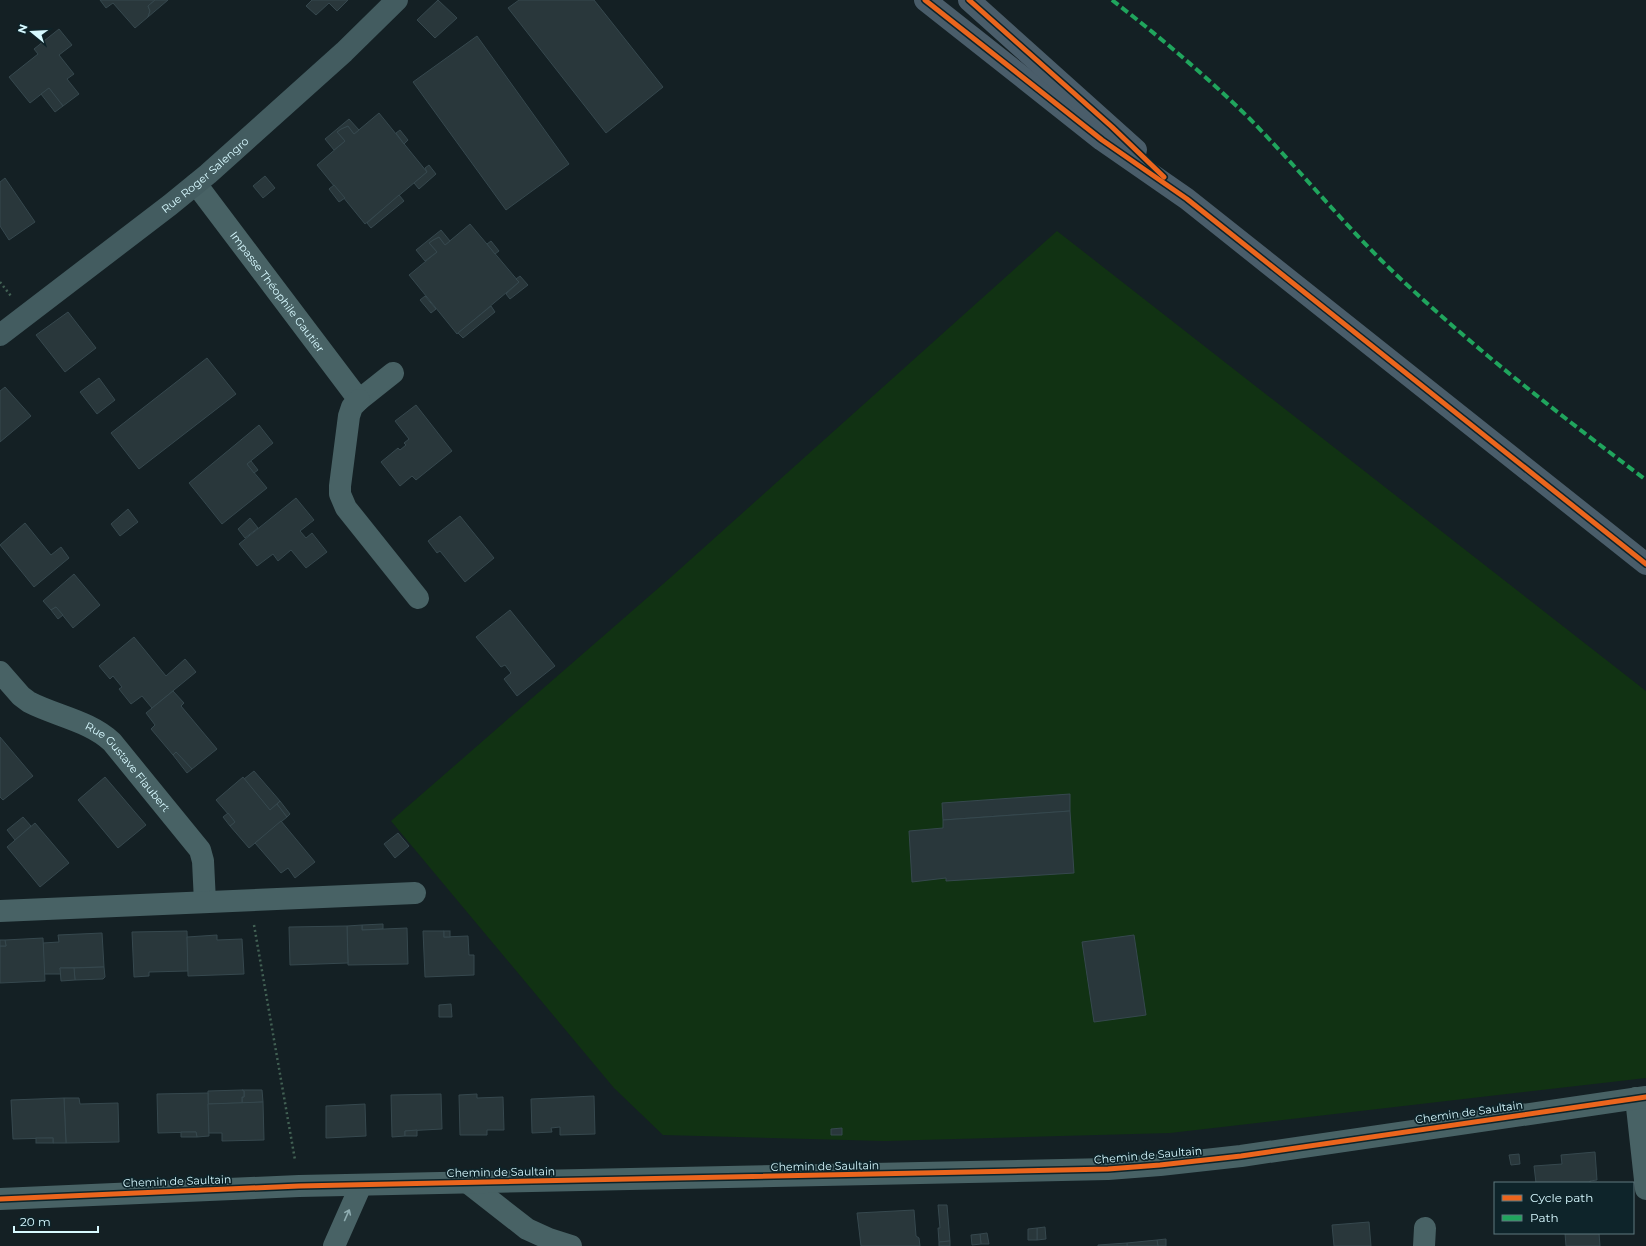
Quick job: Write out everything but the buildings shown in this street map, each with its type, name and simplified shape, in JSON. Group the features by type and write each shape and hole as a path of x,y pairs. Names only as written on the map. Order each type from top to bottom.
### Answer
{"main road":[{"path":"925,0 1102,140 1187,199 1646,564"},
{"path":"969,0 1112,127 1187,199"}],"street":[{"name":"Rue Roger Salengro","path":"0,335 196,184 344,52 397,0"},
{"name":"Impasse Théophile Gautier","path":"196,184 359,400"},
{"path":"393,373 352,407 349,416 340,494 346,508 418,598"},
{"name":"Rue Gustave Flaubert","path":"0,672 21,696 29,702 91,728 106,736 112,742 200,850 203,861 205,902"},
{"path":"0,911 415,893"},
{"path":"1641,1097 1646,1189"},
{"name":"Chemin de Saultain","path":"0,1198 299,1186 1055,1171 1154,1166 1263,1153 1641,1097"},
{"path":"467,1182 527,1229 549,1239 571,1246"},
{"path":"334,1246 361,1185"}],"path":[{"path":"250,901 299,1186"}],"green space":[{"path":"1057,231 1646,691 1646,1078 1170,1133 885,1141 663,1135 614,1088 391,821 670,578"}],"marked path":[{"path":"1112,0 1148,28 1233,102 1348,226 1413,291 1511,375 1646,480"}],"cycle path":[{"path":"925,0 1102,140 1187,199 1646,564"},
{"path":"969,0 1112,127 1164,177"},
{"path":"0,1199 299,1186 1108,1169 1241,1156 1646,1097"}]}
